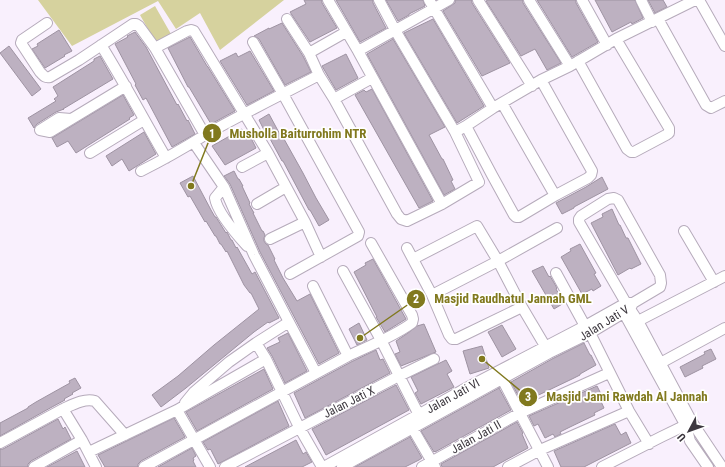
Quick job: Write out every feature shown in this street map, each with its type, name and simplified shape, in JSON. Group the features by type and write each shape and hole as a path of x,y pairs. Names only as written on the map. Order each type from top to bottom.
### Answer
{"street":[{"path":"328,0 358,51 442,204"},
{"path":"379,0 455,132 479,182"},
{"path":"358,51 395,30 432,4 449,0"},
{"path":"478,0 532,86"},
{"path":"529,0 574,63 627,149 634,152 669,133 669,128 616,39"},
{"path":"582,0 607,45"},
{"path":"641,0 655,20 706,105 711,108 725,101"},
{"path":"455,132 541,80 616,39 694,0 725,46"},
{"path":"432,4 493,108"},
{"path":"287,19 309,53 319,75 401,219 407,220 442,204 492,175"},
{"path":"47,23 22,40 21,43 40,72 46,78 50,77 133,24 139,26 155,48 205,135"},
{"path":"155,48 187,31 194,31 268,153 305,222 321,257"},
{"path":"309,53 346,32"},
{"path":"253,42 359,232 358,236 290,274"},
{"path":"101,45 126,86 166,158"},
{"path":"141,171 194,143 205,135 319,75"},
{"path":"334,99 372,78"},
{"path":"466,126 516,217 519,217 588,178 592,171 541,80"},
{"path":"71,119 126,86"},
{"path":"502,103 556,195"},
{"path":"90,153 144,120"},
{"path":"194,143 224,187 254,255 316,373"},
{"path":"242,167 268,153"},
{"path":"257,204 286,187"},
{"name":"Jalan Jati V","path":"500,375 587,330 628,307 660,287 662,283 660,275 618,200 614,198 608,199 581,216 578,222 628,307"},
{"path":"270,239 305,222"},
{"path":"413,259 477,226 547,350"},
{"path":"432,295 498,261 557,228"},
{"path":"684,231 714,282"},
{"path":"144,467 316,373 407,327 412,323 412,315 371,243"},
{"path":"407,248 432,295 452,339 456,339 522,307"},
{"path":"343,271 381,340 420,419"},
{"path":"556,273 629,411 649,444"},
{"path":"638,321 725,276"},
{"path":"314,286 348,356"},
{"path":"628,307 638,321 657,365"},
{"path":"628,307 689,424 722,467"},
{"path":"180,408 194,392 229,362 289,322"},
{"path":"657,365 725,328"},
{"path":"256,343 283,392 299,427 323,467 410,424"},
{"path":"89,452 180,408 266,359"},
{"name":"Jalan Jati X","path":"225,467 299,427 434,359"},
{"name":"Jalan Jati II","path":"422,467 433,464 520,413 609,373"},
{"path":"500,375 548,467"},
{"name":"Jalan Jati VI","path":"410,424 468,387 500,375"},
{"path":"0,443 62,409 86,400 94,401 125,435"},
{"path":"180,408 194,440 210,467"},
{"path":"62,409 82,440 96,467"},
{"path":"508,467 540,450 629,411"},
{"path":"410,424 433,464"},
{"path":"342,467 410,424"},
{"path":"602,467 689,424"},
{"path":"689,424 690,441 708,467"},
{"path":"34,467 82,440"}],"shaded area":[{"path":"38,0 284,0 220,50 200,13 176,29 158,1 72,46"},
{"path":"155,6 171,34 156,43 140,15"}],"building":[{"path":"304,0 322,0 322,3 337,28 310,42 290,12 306,4"},
{"path":"336,0 373,0 373,3 386,28 360,42"},
{"path":"386,0 423,0 425,6 398,21"},
{"path":"455,0 472,0 472,3 510,63 482,76 443,11 455,3"},
{"path":"523,0 523,3 561,63 547,70 535,49 521,56 486,1"},
{"path":"537,0 576,0 576,3 598,42 572,57"},
{"path":"595,0 635,0 643,18 632,24 631,22 612,32"},
{"path":"648,0 663,0 667,7 655,13"},
{"path":"433,19 484,106 457,123 404,33"},
{"path":"282,23 303,56 311,72 285,85 259,39 254,36"},
{"path":"59,30 72,51 45,68 32,49 38,46 37,44"},
{"path":"135,32 146,47 177,105 178,104 187,121 188,120 195,134 172,147 146,98 143,100 115,44"},
{"path":"190,37 235,111 211,124 188,87 168,48"},
{"path":"393,39 445,127 429,135 453,180 451,181 455,189 444,195 367,54"},
{"path":"9,46 41,89 32,96 0,53"},
{"path":"250,51 274,91 247,105 220,61 236,53 238,57"},
{"path":"346,54 358,78 336,90 322,66"},
{"path":"100,56 113,79 64,109 56,112 37,124 34,128 28,118 56,101 54,99 58,96 53,87"},
{"path":"372,89 433,201 419,208 355,95 364,90 366,92"},
{"path":"123,95 134,115 129,118 130,119 76,153 68,141 57,147 52,138"},
{"path":"269,114 329,220 319,226 259,120"},
{"path":"242,129 248,139 251,138 256,148 225,165 212,146"},
{"path":"144,132 156,154 129,171 122,159 112,166 106,156"},
{"path":"234,171 243,186 253,213 265,235 264,241 268,245 283,278 297,301 310,294 339,353 319,364 260,252 230,184 224,176"},
{"path":"193,176 215,217 226,233 227,232 236,248 237,247 252,274 255,272 279,318 269,323 268,322 254,332 161,407 152,395 178,376 259,309 251,293 244,285 227,251 226,252 220,244 190,196 188,197 180,183"},
{"path":"602,177 608,189 562,214 556,203"},
{"path":"612,209 619,225 626,238 628,238 641,264 618,275 591,223 603,217 602,214"},
{"path":"580,244 596,273 594,274 601,286 593,291 592,289 582,294 561,257 571,251 570,249"},
{"path":"373,259 406,319 385,332 354,272 366,265 365,263"},
{"path":"543,266 557,288 556,289 564,303 554,309 532,271"},
{"path":"359,323 367,340 357,345 349,329"},
{"path":"424,324 436,352 401,366 395,354 400,352 396,341 417,326"},
{"path":"502,325 516,349 502,357 488,332"},
{"path":"288,333 307,371 285,383 267,348 280,342 278,338"},
{"path":"584,343 596,365 580,375 526,401 527,403 523,405 511,382"},
{"path":"482,346 489,368 470,374 463,351"},
{"path":"711,349 716,359 702,366 703,368 685,377 680,367 705,354 704,352"},
{"path":"376,350 380,360 383,359 390,373 305,418 294,393"},
{"path":"446,360 452,371 447,374 454,387 421,404 415,393 418,391 411,377"},
{"path":"264,369 273,389 197,431 186,412"},
{"path":"75,378 81,388 64,399 65,400 0,436 0,423 70,383 69,381"},
{"path":"396,385 409,410 326,455 312,429"},
{"path":"597,386 601,394 598,395 604,408 594,413 595,415 560,432 561,434 555,437 553,434 545,438 538,424 534,426 529,416"},
{"path":"499,388 511,410 434,452 421,431"},
{"path":"278,401 289,426 218,464 211,450 208,450 203,442"},
{"path":"174,418 185,437 141,461 138,464 138,467 105,467 98,455"},
{"path":"58,419 63,429 65,427 71,439 31,461 28,464 28,467 0,467 0,449 3,449"},
{"path":"517,422 523,433 522,434 528,448 493,467 442,467 441,464"},
{"path":"615,424 621,435 626,432 631,443 584,467 561,467 554,451"},
{"path":"410,437 422,458 419,460 405,467 355,467"},
{"path":"296,440 303,454 306,452 312,462 302,467 245,467"},
{"path":"192,448 196,456 193,458 193,461 196,467 158,467"},
{"path":"77,451 85,467 47,467"}],"place":[{"name":"Musholla Baiturrohim NTR","path":"191,186"},
{"name":"Masjid Raudhatul Jannah GML","path":"360,338"},
{"name":"Masjid Jami Rawdah Al Jannah","path":"482,359"}]}
